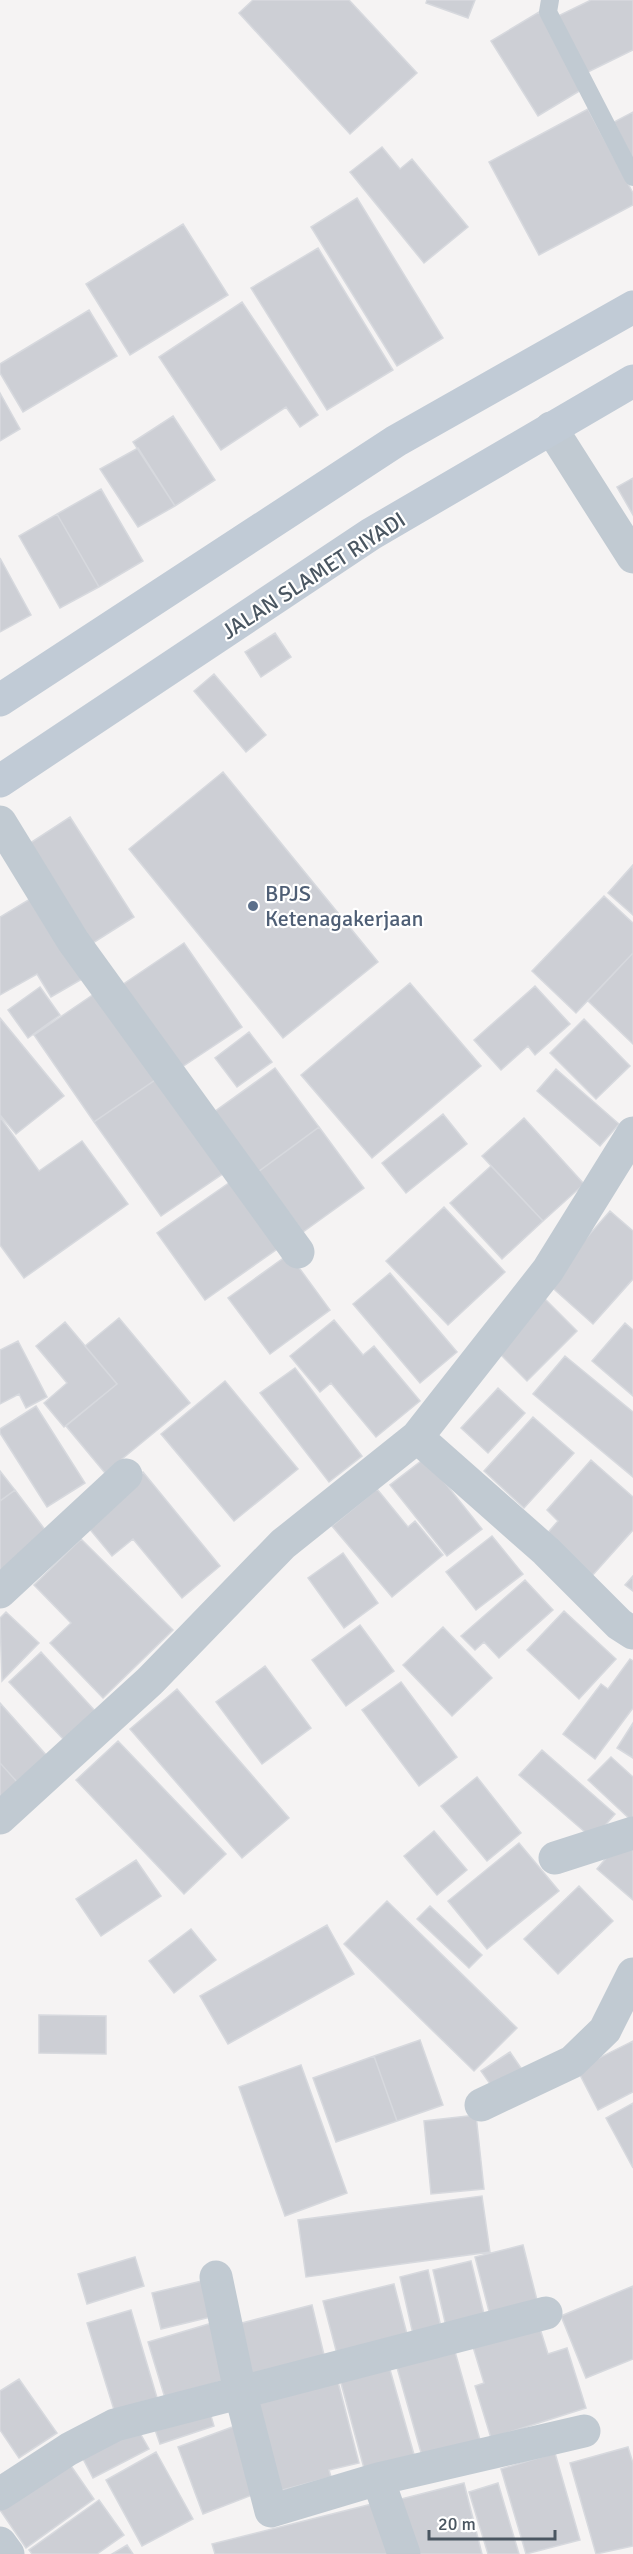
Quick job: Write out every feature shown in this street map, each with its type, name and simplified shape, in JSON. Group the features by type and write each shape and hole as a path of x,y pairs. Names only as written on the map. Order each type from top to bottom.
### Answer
{"main road":[{"path":"0,700 396,441 633,307"},
{"name":"JALAN SLAMET RIYADI","path":"0,781 371,534 633,381"}],"street":[{"path":"551,428 633,557"},
{"path":"0,822 73,941 298,1252"},
{"path":"0,1818 150,1681 283,1544 417,1437 548,1270 633,1132"},
{"path":"417,1437 546,1551 619,1624 633,1633"},
{"path":"0,1592 126,1475"},
{"path":"555,1858 633,1833"},
{"path":"481,2105 572,2062 604,2030 633,1974"},
{"path":"216,2277 240,2391 271,2511 378,2479 584,2431"},
{"path":"0,2494 69,2449 115,2425 546,2313"},
{"path":"378,2479 404,2554"},
{"path":"0,2543 8,2554"}],"lane":[{"path":"550,0 548,12 633,177"}],"building":[{"path":"253,0 349,0 417,73 350,134 239,13"},
{"path":"427,0 475,0 468,18 426,3"},
{"path":"591,0 633,0 633,50 586,73 558,16"},
{"path":"539,12 586,87 538,116 491,41"},
{"path":"588,109 633,193 633,205 539,255 489,162"},
{"path":"633,112 633,161 614,122"},
{"path":"382,147 400,169 412,159 468,227 424,263 350,172"},
{"path":"357,198 443,338 397,366 311,227"},
{"path":"183,224 228,295 130,355 86,284"},
{"path":"318,248 393,370 327,410 251,288"},
{"path":"242,302 318,415 300,427 286,407 221,450 159,357"},
{"path":"89,310 117,356 23,412 0,373 0,364"},
{"path":"0,393 20,429 0,441"},
{"path":"173,416 215,480 175,506 133,442"},
{"path":"138,448 175,506 138,527 100,469"},
{"path":"633,478 633,515 617,487"},
{"path":"101,489 143,561 99,587 57,514"},
{"path":"57,514 99,587 60,608 19,536"},
{"path":"0,558 31,615 0,632"},
{"path":"275,633 291,657 261,677 245,652"},
{"path":"214,674 266,735 246,752 194,691"},
{"name":"BPJS Ketenagakerjaan","path":"223,772 378,962 283,1038 129,849"},
{"path":"70,817 134,917 85,948 21,849"},
{"path":"633,865 633,915 608,893"},
{"path":"40,893 89,975 51,997 37,974 0,995 0,917"},
{"path":"604,896 633,923 633,953 576,1013 532,971"},
{"path":"184,943 242,1027 179,1069 122,985"},
{"path":"633,953 633,1044 588,1001"},
{"path":"410,983 481,1066 372,1158 301,1075"},
{"path":"535,986 570,1024 535,1055 528,1046 501,1070 474,1040"},
{"path":"40,987 60,1015 28,1038 8,1010"},
{"path":"97,992 158,1078 94,1122 34,1035"},
{"path":"0,1018 64,1096 16,1134 0,1115"},
{"path":"584,1019 630,1066 596,1099 550,1053"},
{"path":"249,1032 272,1062 237,1087 215,1058"},
{"path":"275,1068 319,1127 258,1172 214,1112"},
{"path":"556,1069 619,1124 600,1146 537,1091"},
{"path":"158,1078 224,1173 161,1216 94,1122"},
{"path":"443,1114 467,1144 406,1193 382,1163"},
{"path":"0,1117 39,1171 82,1141 128,1204 24,1278 0,1245"},
{"path":"524,1118 584,1184 543,1221 482,1156"},
{"path":"319,1127 364,1188 303,1232 258,1172"},
{"path":"491,1166 543,1221 502,1259 450,1203"},
{"path":"236,1178 283,1245 205,1300 157,1233"},
{"path":"444,1207 505,1272 448,1325 386,1261"},
{"path":"610,1211 633,1231 633,1279 593,1324 547,1283"},
{"path":"289,1254 330,1310 270,1354 228,1298"},
{"path":"390,1273 457,1352 420,1383 353,1304"},
{"path":"541,1295 577,1331 527,1381 498,1352"},
{"path":"119,1318 190,1403 105,1473 66,1426 117,1384 85,1346"},
{"path":"334,1320 363,1355 374,1346 420,1401 376,1437 331,1383 320,1392 290,1356"},
{"path":"65,1322 117,1384 64,1427 44,1403 67,1383 36,1346"},
{"path":"625,1323 633,1330 633,1396 592,1361"},
{"path":"18,1341 47,1397 26,1408 19,1394 0,1404 0,1350"},
{"path":"565,1356 633,1412 633,1477 533,1394"},
{"path":"295,1368 362,1456 329,1482 260,1393"},
{"path":"225,1381 298,1469 234,1521 161,1434"},
{"path":"498,1388 525,1413 488,1453 461,1428"},
{"path":"36,1406 85,1483 47,1507 0,1433 0,1429"},
{"path":"533,1417 574,1453 524,1508 484,1471"},
{"path":"425,1458 482,1529 447,1556 390,1485"},
{"path":"591,1460 633,1497 633,1530 591,1577 545,1536 558,1521 547,1510"},
{"path":"0,1471 15,1490 0,1501"},
{"path":"143,1472 220,1566 182,1598 133,1539 112,1556 83,1521"},
{"path":"377,1489 408,1527 415,1521 443,1555 392,1597 332,1526"},
{"path":"15,1490 52,1539 0,1578 0,1501"},
{"path":"492,1536 523,1574 476,1610 446,1572"},
{"path":"81,1539 173,1630 103,1698 50,1643 71,1623 34,1585"},
{"path":"343,1553 378,1603 344,1628 308,1578"},
{"path":"633,1576 633,1591 625,1585"},
{"path":"525,1580 553,1610 499,1658 484,1642 475,1650 461,1636"},
{"path":"564,1611 616,1659 579,1699 527,1650"},
{"path":"6,1612 39,1643 2,1681 0,1618"},
{"path":"360,1625 394,1671 346,1706 312,1660"},
{"path":"443,1627 492,1678 452,1716 403,1665"},
{"path":"41,1652 96,1712 65,1741 9,1682"},
{"path":"630,1659 633,1661 633,1708 595,1759 563,1734 601,1684 608,1689"},
{"path":"265,1666 311,1728 262,1764 216,1702"},
{"path":"401,1682 457,1757 419,1786 362,1710"},
{"path":"177,1689 289,1818 242,1858 130,1729"},
{"path":"0,1703 48,1757 18,1783 0,1763"},
{"path":"633,1723 633,1758 617,1748"},
{"path":"118,1741 226,1854 184,1894 76,1780"},
{"path":"542,1750 615,1814 593,1839 519,1775"},
{"path":"611,1757 633,1777 633,1822 588,1780"},
{"path":"0,1763 18,1783 0,1798"},
{"path":"477,1777 521,1833 487,1861 441,1806"},
{"path":"434,1831 467,1870 437,1895 404,1856"},
{"path":"623,1838 633,1847 633,1900 597,1869"},
{"path":"519,1843 559,1891 487,1949 448,1901"},
{"path":"136,1860 161,1896 101,1936 76,1899"},
{"path":"579,1886 613,1921 558,1974 524,1939"},
{"path":"387,1901 517,2028 474,2071 344,1944"},
{"path":"430,1906 482,1955 469,1968 417,1919"},
{"path":"327,1925 354,1974 228,2044 200,1996"},
{"path":"191,1929 216,1960 174,1993 149,1961"},
{"path":"39,2015 106,2016 106,2054 39,2053"},
{"path":"420,2040 443,2105 397,2121 374,2056"},
{"path":"633,2041 633,2092 598,2110 577,2069"},
{"path":"510,2052 523,2071 495,2091 481,2071"},
{"path":"374,2056 397,2121 336,2142 313,2078"},
{"path":"301,2065 347,2193 285,2216 239,2087"},
{"path":"633,2103 633,2168 606,2118"},
{"path":"476,2115 484,2189 431,2194 424,2121"},
{"path":"482,2196 490,2252 306,2277 298,2220"},
{"path":"523,2245 540,2312 492,2323 475,2257"},
{"path":"135,2257 144,2286 87,2304 78,2274"},
{"path":"471,2261 487,2326 448,2335 433,2270"},
{"path":"428,2270 443,2336 415,2343 400,2277"},
{"path":"206,2280 215,2316 161,2329 152,2293"},
{"path":"394,2284 408,2338 337,2354 323,2301"},
{"path":"633,2286 633,2359 586,2378 561,2316"},
{"path":"312,2305 325,2359 247,2378 234,2325"},
{"path":"131,2310 158,2401 115,2413 87,2323"},
{"path":"537,2319 548,2354 567,2348 586,2408 491,2438 475,2386 484,2383 473,2347"},
{"path":"212,2323 228,2379 165,2398 148,2342"},
{"path":"452,2341 480,2440 422,2456 394,2357"},
{"path":"387,2359 415,2458 365,2472 338,2372"},
{"path":"336,2374 359,2463 329,2470 331,2477 275,2492 251,2397"},
{"path":"19,2379 57,2433 19,2458 0,2430 0,2391"},
{"path":"208,2406 214,2426 160,2444 153,2424"},
{"path":"136,2426 149,2449 93,2478 81,2455"},
{"path":"235,2426 260,2492 203,2514 178,2447"},
{"path":"628,2447 633,2463 633,2546 596,2554 570,2463"},
{"path":"156,2452 193,2519 142,2546 106,2480"},
{"path":"555,2453 580,2540 526,2554 501,2469"},
{"path":"69,2463 94,2499 26,2548 0,2510"},
{"path":"464,2483 482,2554 415,2554 401,2499"},
{"path":"498,2483 519,2554 488,2554 469,2492"},
{"path":"99,2500 124,2535 97,2554 32,2554 29,2550"},
{"path":"376,2503 388,2554 215,2554 212,2544"},
{"path":"127,2545 133,2554 112,2554"}],"place":[{"name":"BPJS Ketenagakerjaan","path":"253,906"}]}
